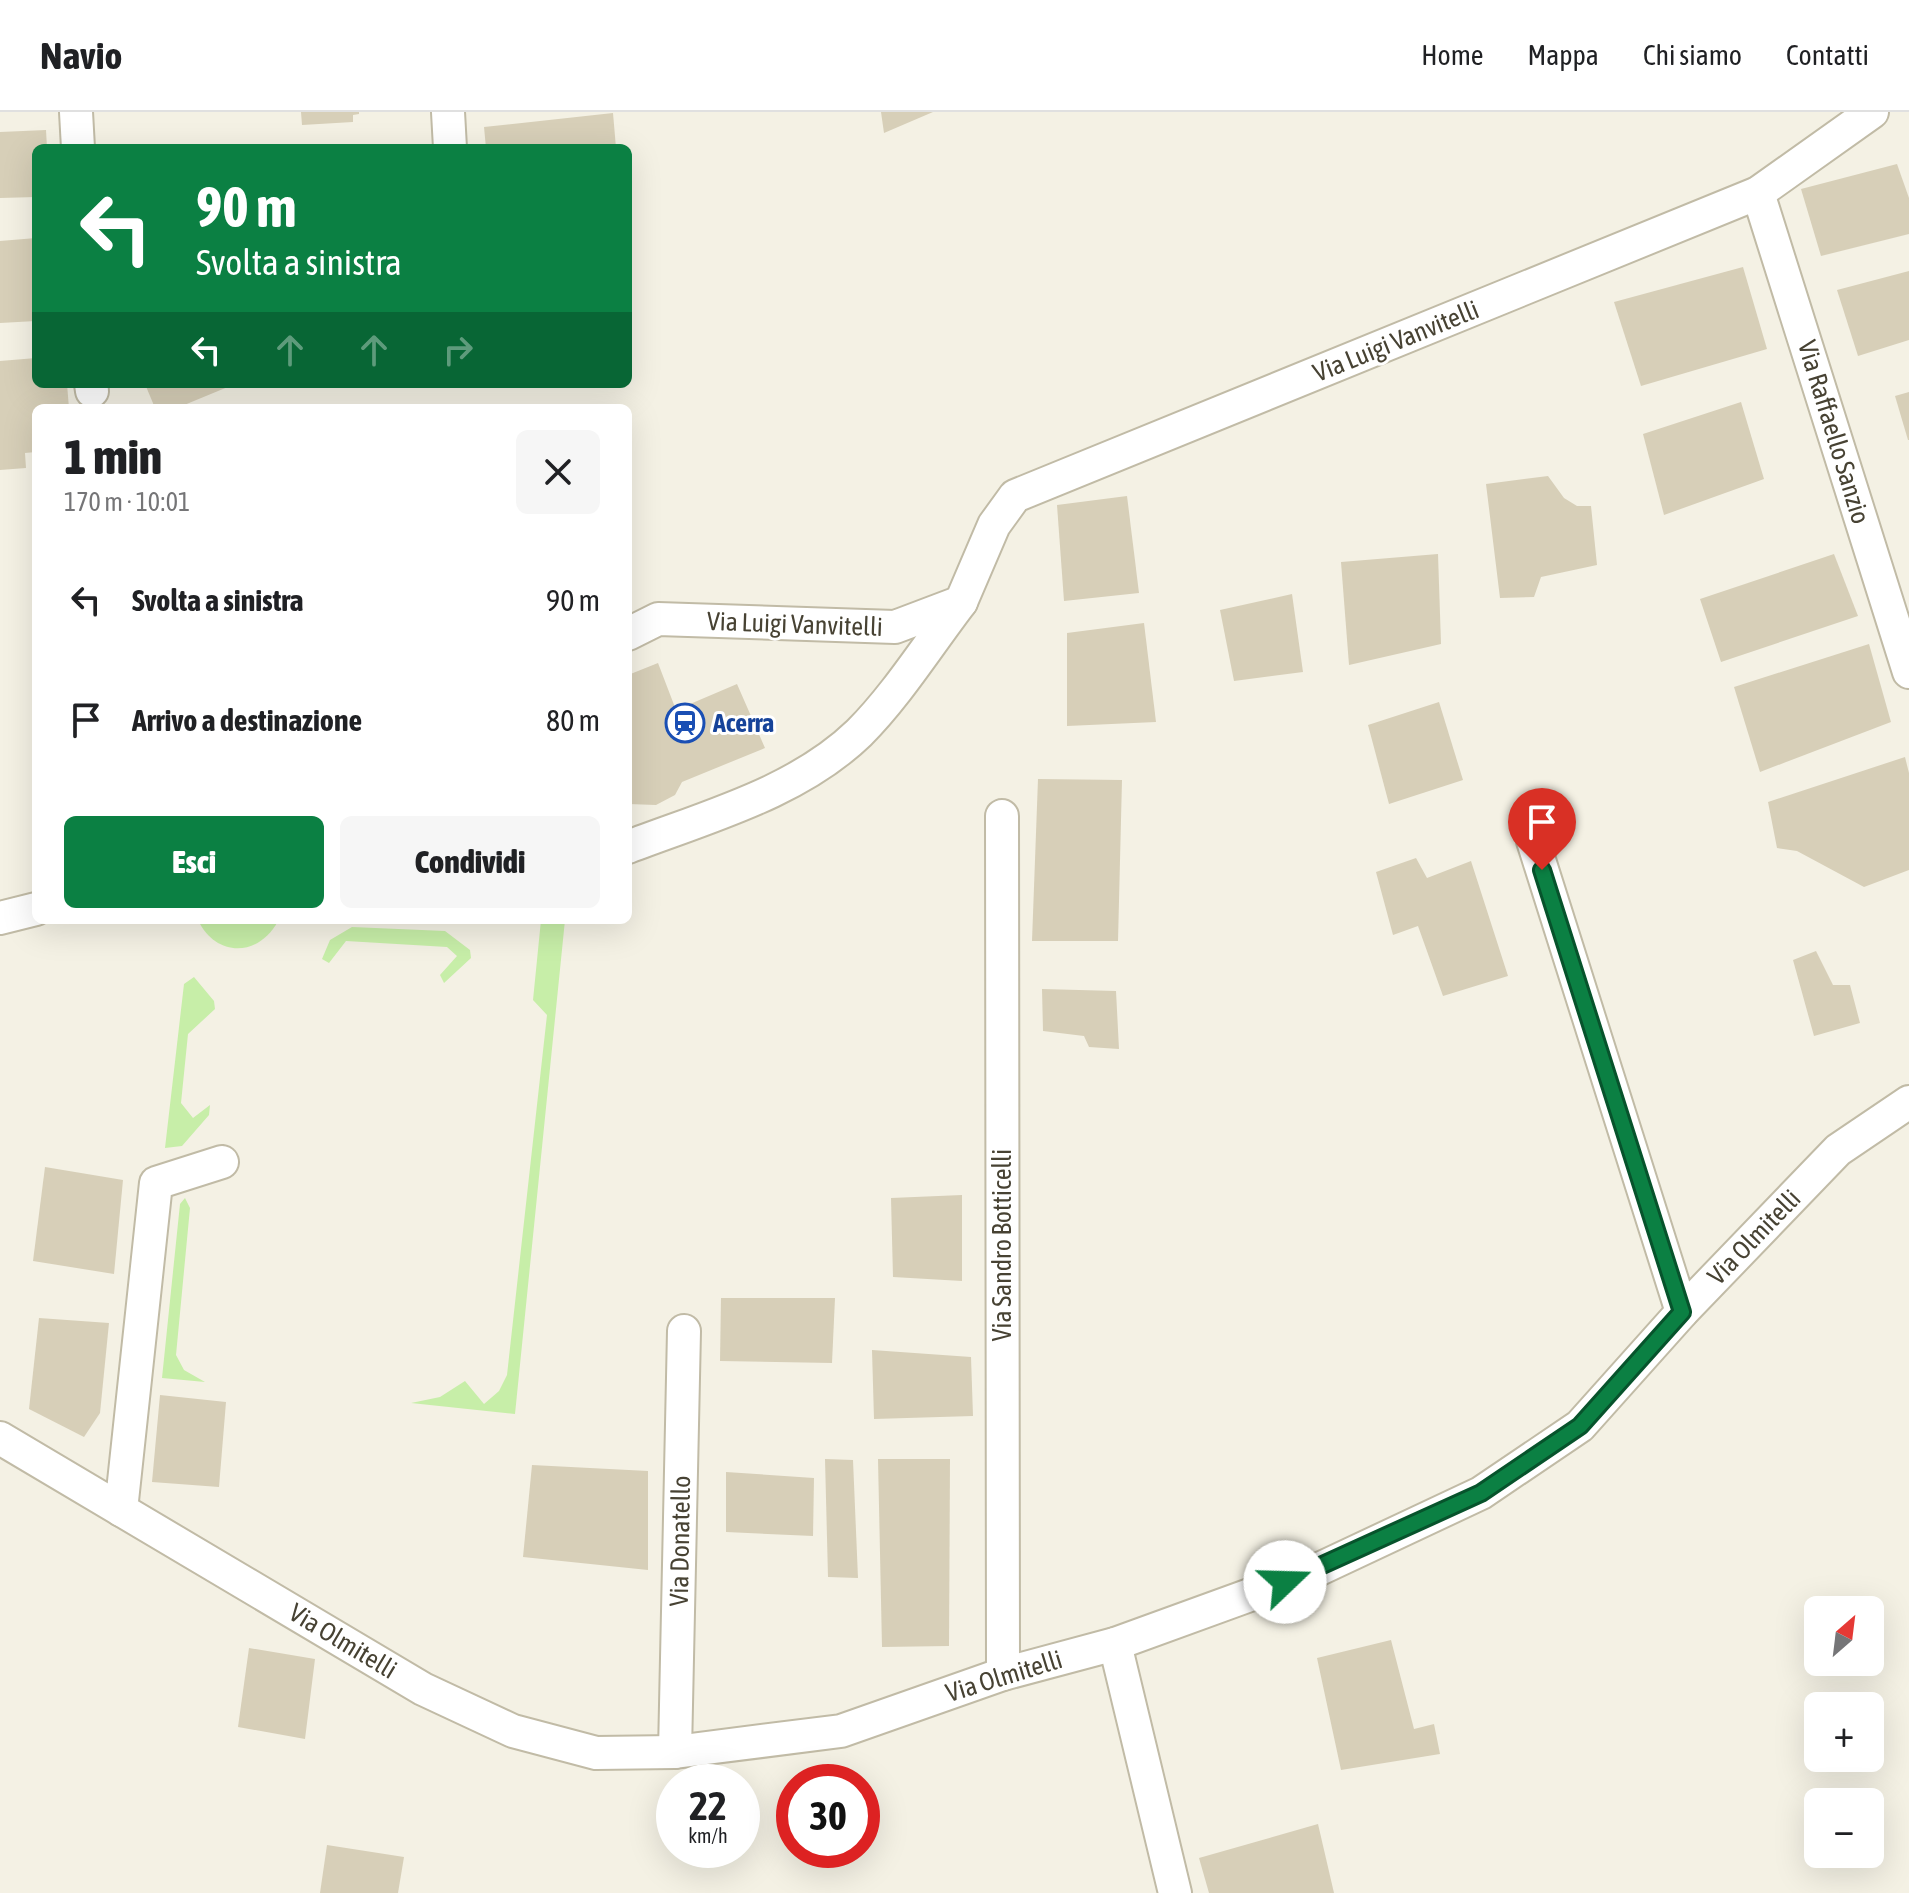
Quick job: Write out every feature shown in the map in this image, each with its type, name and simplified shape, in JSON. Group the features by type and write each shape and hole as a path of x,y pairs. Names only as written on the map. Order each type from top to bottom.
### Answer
{"street":[{"path":"76,112 78,144"},
{"path":"448,112 450,144"},
{"name":"Via Luigi Vanvitelli","path":"632,845 758,797 820,764 859,733 961,602 994,525 1015,496 1758,193 1872,112"},
{"name":"Via Raffaello Sanzio","path":"1758,193 1909,672"},
{"name":"Via Luigi Vanvitelli","path":"632,632 658,619 895,627 961,602"},
{"name":"Via Sandro Botticelli","path":"1002,816 1003,1674"},
{"path":"1533,841 1682,1312"},
{"path":"0,918 32,910"},
{"name":"Via Olmitelli","path":"0,1438 423,1689 513,1731 596,1753 675,1752 841,1731 1003,1674 1115,1644 1313,1572 1481,1493 1580,1426 1682,1312 1838,1150 1909,1102"},
{"path":"121,1510 156,1183 222,1162"},
{"name":"Via Donatello","path":"675,1752 684,1331"},
{"path":"1115,1644 1175,1893"}],"green space":[{"path":"201,924 276,924 270,933 249,947 226,947"},
{"path":"541,924 565,924 515,1414 411,1403 440,1397 465,1381 484,1404 499,1391 507,1375 547,1015 533,1000"},
{"path":"352,927 445,931 470,950 471,958 444,983 440,975 457,956 447,947 346,941 329,963 322,959 330,940"},
{"path":"194,977 214,1001 215,1009 188,1034 181,1103 193,1118 210,1105 209,1115 182,1146 165,1148 184,984"},
{"path":"185,1198 190,1208 176,1355 184,1370 205,1382 162,1378 180,1204"}],"building":[{"path":"301,112 359,114 353,115 353,122 302,125"},
{"path":"881,112 933,112 884,133"},
{"path":"613,113 616,144 486,144 484,127"},
{"path":"46,130 47,144 32,144 32,197 0,198 0,132"},
{"path":"1897,164 1909,198 1909,234 1821,256 1801,189"},
{"path":"32,238 32,321 0,323 0,241"},
{"path":"1743,267 1767,349 1641,386 1614,302"},
{"path":"1909,271 1909,340 1858,356 1837,290"},
{"path":"32,358 32,388 67,388 69,404 32,404 32,452 25,453 26,468 0,470 0,361"},
{"path":"147,388 225,388 187,404 153,404"},
{"path":"1909,392 1909,440 1908,440 1895,396"},
{"path":"1741,402 1764,479 1664,515 1643,434"},
{"path":"1548,476 1564,498 1577,506 1591,506 1597,565 1541,577 1534,597 1500,598 1486,484"},
{"path":"1127,496 1139,593 1064,601 1057,505"},
{"path":"1438,554 1441,644 1349,665 1341,562"},
{"path":"1834,554 1858,616 1721,662 1700,599"},
{"path":"1292,594 1303,672 1234,681 1220,610"},
{"path":"1144,623 1156,722 1067,726 1067,633"},
{"path":"1869,644 1891,722 1760,772 1734,687"},
{"path":"658,663 676,710 737,684 765,748 682,782 675,795 656,805 632,804 632,673"},
{"path":"1439,702 1463,780 1389,804 1368,725"},
{"path":"1905,757 1909,773 1909,870 1864,887 1797,851 1777,848 1768,802"},
{"path":"1038,779 1122,780 1118,941 1032,941"},
{"path":"1416,858 1427,878 1471,861 1508,976 1443,996 1418,926 1393,935 1376,872"},
{"path":"1816,951 1833,985 1850,985 1860,1023 1814,1036 1793,960"},
{"path":"1042,989 1116,991 1119,1049 1089,1047 1084,1036 1043,1031"},
{"path":"45,1167 123,1180 114,1274 33,1261"},
{"path":"962,1195 962,1281 893,1277 891,1198"},
{"path":"721,1298 835,1298 832,1363 720,1361"},
{"path":"39,1318 109,1323 100,1413 84,1437 29,1409"},
{"path":"872,1350 971,1357 973,1416 874,1419"},
{"path":"160,1395 226,1402 219,1487 152,1482"},
{"path":"825,1459 853,1460 858,1578 828,1577"},
{"path":"878,1459 950,1459 949,1646 882,1647"},
{"path":"532,1465 648,1471 648,1570 523,1557"},
{"path":"726,1472 814,1478 813,1536 726,1532"},
{"path":"1391,1640 1414,1729 1434,1724 1440,1754 1341,1770 1317,1658"},
{"path":"249,1648 315,1659 305,1739 238,1727"},
{"path":"1318,1824 1334,1893 1209,1893 1199,1858"},
{"path":"327,1845 404,1857 398,1893 320,1893"}],"place":[{"name":"Acerra","path":"685,723"}],"route":[{"path":"1285,1582 1313,1572 1481,1493 1580,1426 1682,1312 1542,870"}]}
